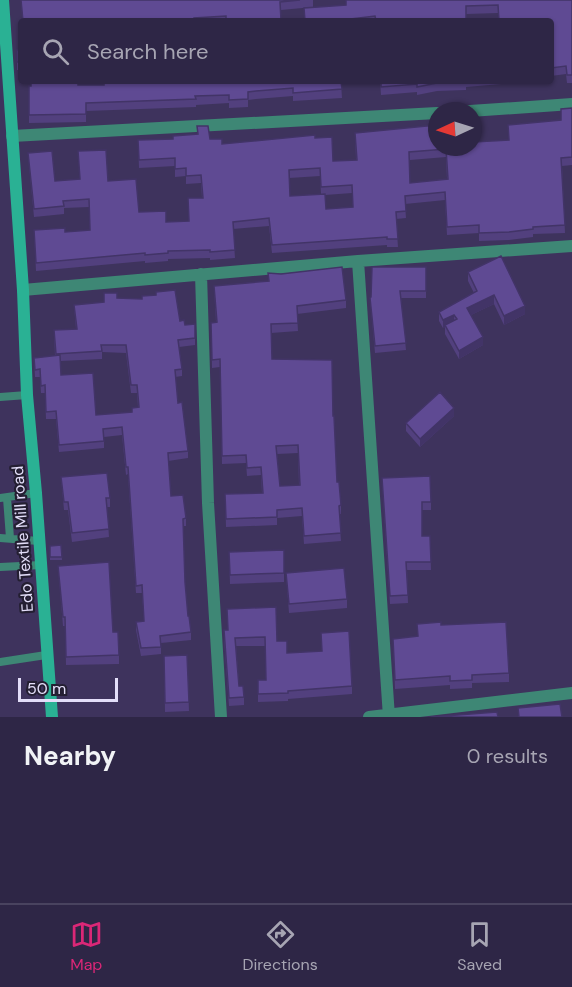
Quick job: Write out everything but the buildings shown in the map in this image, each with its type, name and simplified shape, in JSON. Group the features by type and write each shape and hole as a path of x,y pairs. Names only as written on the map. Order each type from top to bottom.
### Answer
{"street":[{"name":"Edo Textile Mill road","path":"3,0 3,46 12,136 23,290 27,395 52,717"},
{"path":"482,110 572,104"},
{"path":"12,136 428,113"},
{"path":"23,290 358,261 572,246"},
{"path":"358,261 389,716"},
{"path":"201,274 208,503 222,717"},
{"path":"369,717 572,693"}],"lane":[{"path":"0,398 27,395"},
{"path":"10,538 4,498 36,493"},
{"path":"0,538 39,541"},
{"path":"0,567 41,566"},
{"path":"0,662 46,655"}]}
